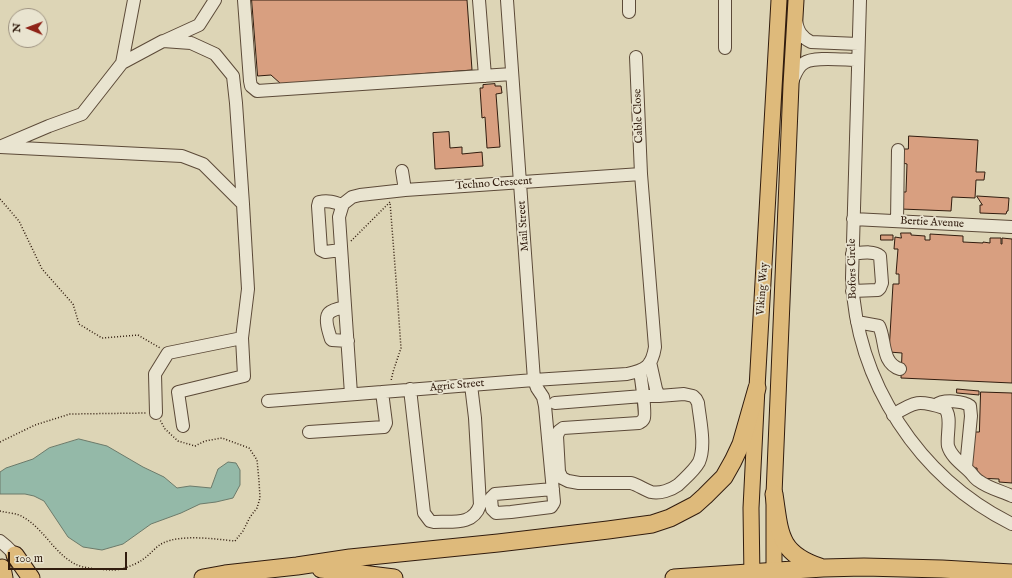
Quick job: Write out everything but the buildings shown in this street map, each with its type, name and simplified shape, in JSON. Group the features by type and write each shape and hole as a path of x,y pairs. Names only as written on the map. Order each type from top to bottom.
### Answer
{"highway":[{"path":"203,578 350,558 498,543 647,525 670,518 695,505 724,477 741,444 757,388"},
{"path":"774,494 779,527 787,547 799,558 812,565 823,568 867,573 1012,573"},
{"path":"15,555 31,578"},
{"path":"297,566 394,578"},
{"path":"674,578 774,575 823,568"}],"main road":[{"name":"Viking Way","path":"752,575 751,508 779,0"},
{"name":"Viking Way","path":"774,575 774,494 795,7"}],"street":[{"path":"122,63 134,0"},
{"path":"0,147 82,114 122,63 163,41 198,25 215,0"},
{"path":"244,0 250,81 251,86 257,91 512,74"},
{"path":"479,0 485,76"},
{"name":"Mail Street","path":"507,0 534,380"},
{"path":"725,0 725,48"},
{"path":"772,0 778,30"},
{"name":"Bofors Circle","path":"860,0 852,254 852,291 857,322 873,373 893,415 913,444 958,490 974,502 1012,524"},
{"path":"795,7 799,32 807,40 816,43 858,44"},
{"path":"163,41 191,43 215,54 233,76 248,289 242,338 244,376 178,392 183,426"},
{"name":"Cable Close","path":"636,57 641,174"},
{"path":"791,85 799,68 808,60 857,60"},
{"path":"0,147 182,156 203,164 243,204"},
{"path":"897,221 898,150"},
{"path":"402,171 405,190"},
{"path":"555,403 643,396 684,394 693,396 696,400 702,432 702,446 699,462 689,476 674,487 666,491 657,492 652,492 631,483 579,483 568,481 562,478 559,472 556,436 561,429 640,423 645,416 643,396 646,367 653,356 655,347 641,174"},
{"name":"Techno Crescent","path":"342,205 352,197 360,194 641,174"},
{"path":"341,250 324,252 321,250 319,202 332,201 342,205 339,217 351,394"},
{"name":"Bertie Avenue","path":"853,219 1012,227"},
{"path":"852,254 874,253 880,256 882,283 878,290 852,291"},
{"path":"345,307 330,312 328,314 327,321 332,340 348,341"},
{"path":"857,322 878,326 882,332 887,358 894,367 900,369"},
{"path":"156,413 155,374 168,353 242,338"},
{"path":"646,367 659,396"},
{"name":"Agric Street","path":"268,401 627,374 646,367"},
{"path":"534,380 543,397 545,406 553,489 554,504 551,507 511,512 496,513 492,509 491,498 495,494 553,489"},
{"path":"410,390 424,513 430,521 434,522 464,521 473,517 480,505 475,418 471,385"},
{"path":"309,432 384,427 386,423 386,391"},
{"path":"936,405 947,401 967,404 970,406 971,416 966,467"},
{"path":"893,415 908,405 914,403 926,403 944,408 948,412 949,421 948,447 953,455 979,481 1012,496"},
{"path":"0,541 15,555 26,578"}],"path":[{"path":"0,199 19,221 42,269 73,304 79,324 102,338 138,335 168,353"},
{"path":"341,250 390,202 396,292 402,348 386,391"},
{"path":"0,442 35,425 70,414 156,413 165,429 178,441 195,446 205,441 222,438 249,448 257,460 260,498 257,508 235,541 197,538 176,539 163,543 142,560 113,571 84,567 68,560 32,523 22,516 0,511"}],"shaded area":[{"path":"79,439 107,446 143,467 164,477 177,488 190,486 211,488 218,469 228,462 236,463 240,470 240,485 233,498 200,504 151,524 123,544 102,550 83,547 68,537 44,501 34,496 25,494 0,494 0,472 6,468 33,459 49,448"}]}
